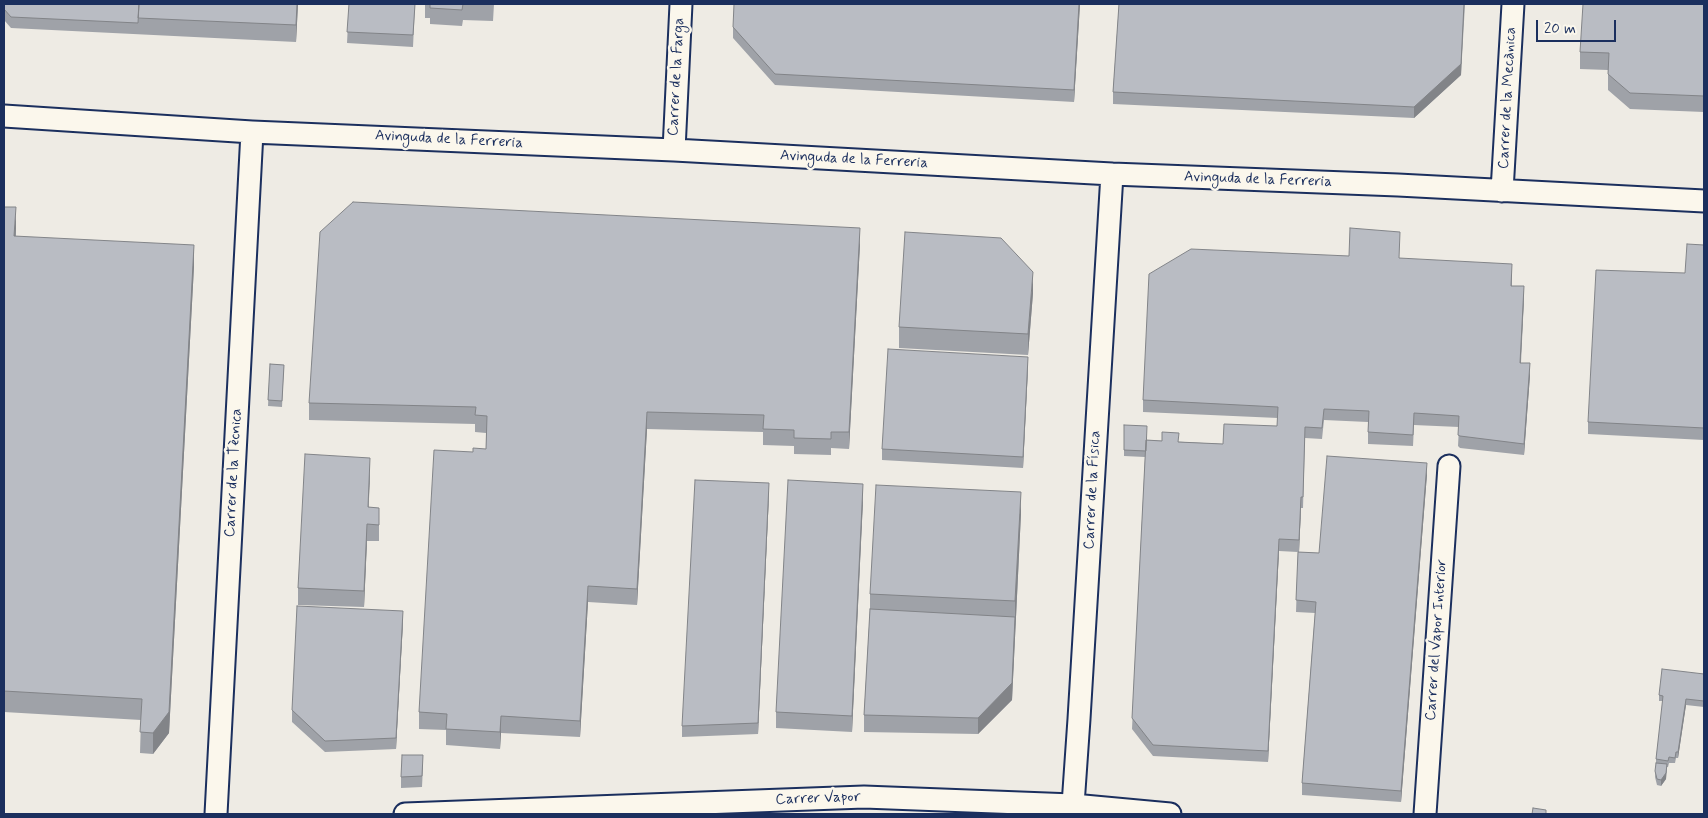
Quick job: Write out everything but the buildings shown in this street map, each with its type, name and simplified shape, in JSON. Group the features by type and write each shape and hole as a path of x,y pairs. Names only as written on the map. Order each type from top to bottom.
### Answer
{"street":[{"name":"Carrer de la Farga","path":"674,150 681,4"},
{"name":"Carrer de la Mecànica","path":"1502,191 1514,4"},
{"name":"Avinguda de la Ferreria","path":"4,116 252,132 674,150 1112,174 1398,185 1704,201"},
{"name":"Carrer de la Tècnica","path":"216,814 252,132"},
{"name":"Carrer de la Física","path":"1073,805 1112,174"},
{"name":"Carrer del Vapor Interior","path":"1425,814 1449,466"},
{"name":"Carrer Vapor","path":"405,814 864,797 1073,805 1170,814"}]}
